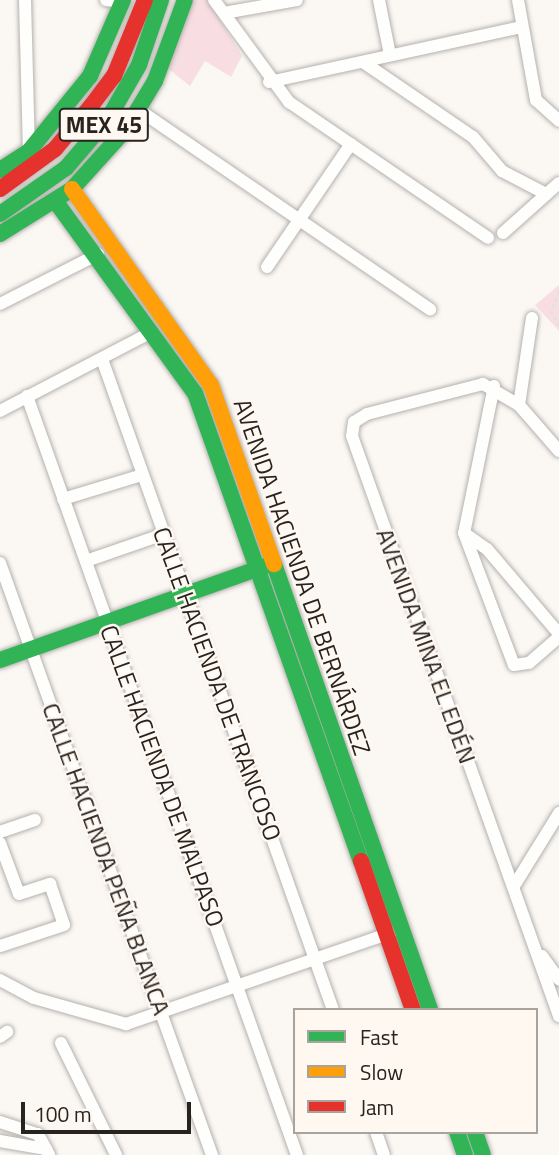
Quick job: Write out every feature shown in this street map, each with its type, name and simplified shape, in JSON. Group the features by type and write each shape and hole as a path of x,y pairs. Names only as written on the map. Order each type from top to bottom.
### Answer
{"street":[{"path":"19,0 25,0 29,151"},
{"path":"0,170 29,151 90,76 123,1 106,0"},
{"name":"MEX 45","path":"0,189 55,149 91,106 114,76 145,0"},
{"name":"MEX 45","path":"3,213 66,168 108,119 139,65 161,0"},
{"path":"0,234 72,189 139,110 185,0"},
{"path":"214,0 269,82 351,144 488,238"},
{"path":"224,13 296,0"},
{"path":"379,0 390,55"},
{"path":"518,0 536,100 559,121"},
{"path":"269,82 522,27"},
{"path":"363,62 473,137 502,171 546,194"},
{"path":"139,110 430,309"},
{"path":"267,267 351,144"},
{"path":"503,233 559,183"},
{"name":"AVENIDA HACIENDA DE BERNÁRDEZ","path":"72,189 211,386 267,566 394,932 413,1008"},
{"name":"AVENIDA HACIENDA DE BERNÁRDEZ","path":"55,202 98,254 195,393 267,566"},
{"path":"0,304 98,254"},
{"path":"519,405 532,318"},
{"path":"0,411 152,332"},
{"name":"CALLE HACIENDA DE TRANCOSO","path":"102,359 332,1008"},
{"name":"AVENIDA MINA EL EDÉN","path":"498,388 472,384 367,414 354,422 352,436 559,1016"},
{"path":"464,533 487,550 559,636 529,663 514,665 464,533 498,388 519,405 559,452"},
{"name":"CALLE HACIENDA DE MALPASO","path":"27,396 297,1155"},
{"path":"63,499 142,475"},
{"path":"86,561 164,534"},
{"name":"CALLE HACIENDA PEÑA BLANCA","path":"0,564 212,1155"},
{"path":"0,660 267,566"},
{"path":"514,886 559,813"},
{"path":"0,832 34,820"},
{"path":"0,843 19,894 50,884 64,925 0,946"},
{"path":"0,968 2,982 125,1024 394,932"},
{"name":"AVENIDA HACIENDA DE BERNÁRDEZ","path":"394,932 429,1008"},
{"path":"535,948 559,979"},
{"path":"61,1043 117,1155"},
{"path":"0,1122 38,1133 48,1152"},
{"path":"377,1134 384,1155"},
{"path":"458,1134 465,1155"},
{"path":"476,1134 483,1155"},
{"path":"0,1140 48,1152"}],"path":[{"path":"559,291 551,311 559,326"}],"shaded area":[{"path":"194,0 208,0 242,56 231,77 205,61 190,86 166,67"},
{"path":"559,285 559,331 535,305"}],"traffic: fast":[{"path":"0,170 29,151 90,76 123,0"},
{"path":"0,214 66,168 108,119 139,65 161,0"},
{"path":"0,234 72,189 126,129 155,81 185,0"},
{"path":"56,202 195,393 361,861"},
{"path":"274,564 429,1008"},
{"path":"0,660 268,565"},
{"path":"458,1134 465,1155"},
{"path":"476,1134 483,1155"}],"traffic: slow":[{"path":"72,189 211,385 274,564"}],"traffic: jam":[{"path":"0,189 55,149 91,106 114,76 145,0"},
{"path":"361,861 412,1008"}]}
